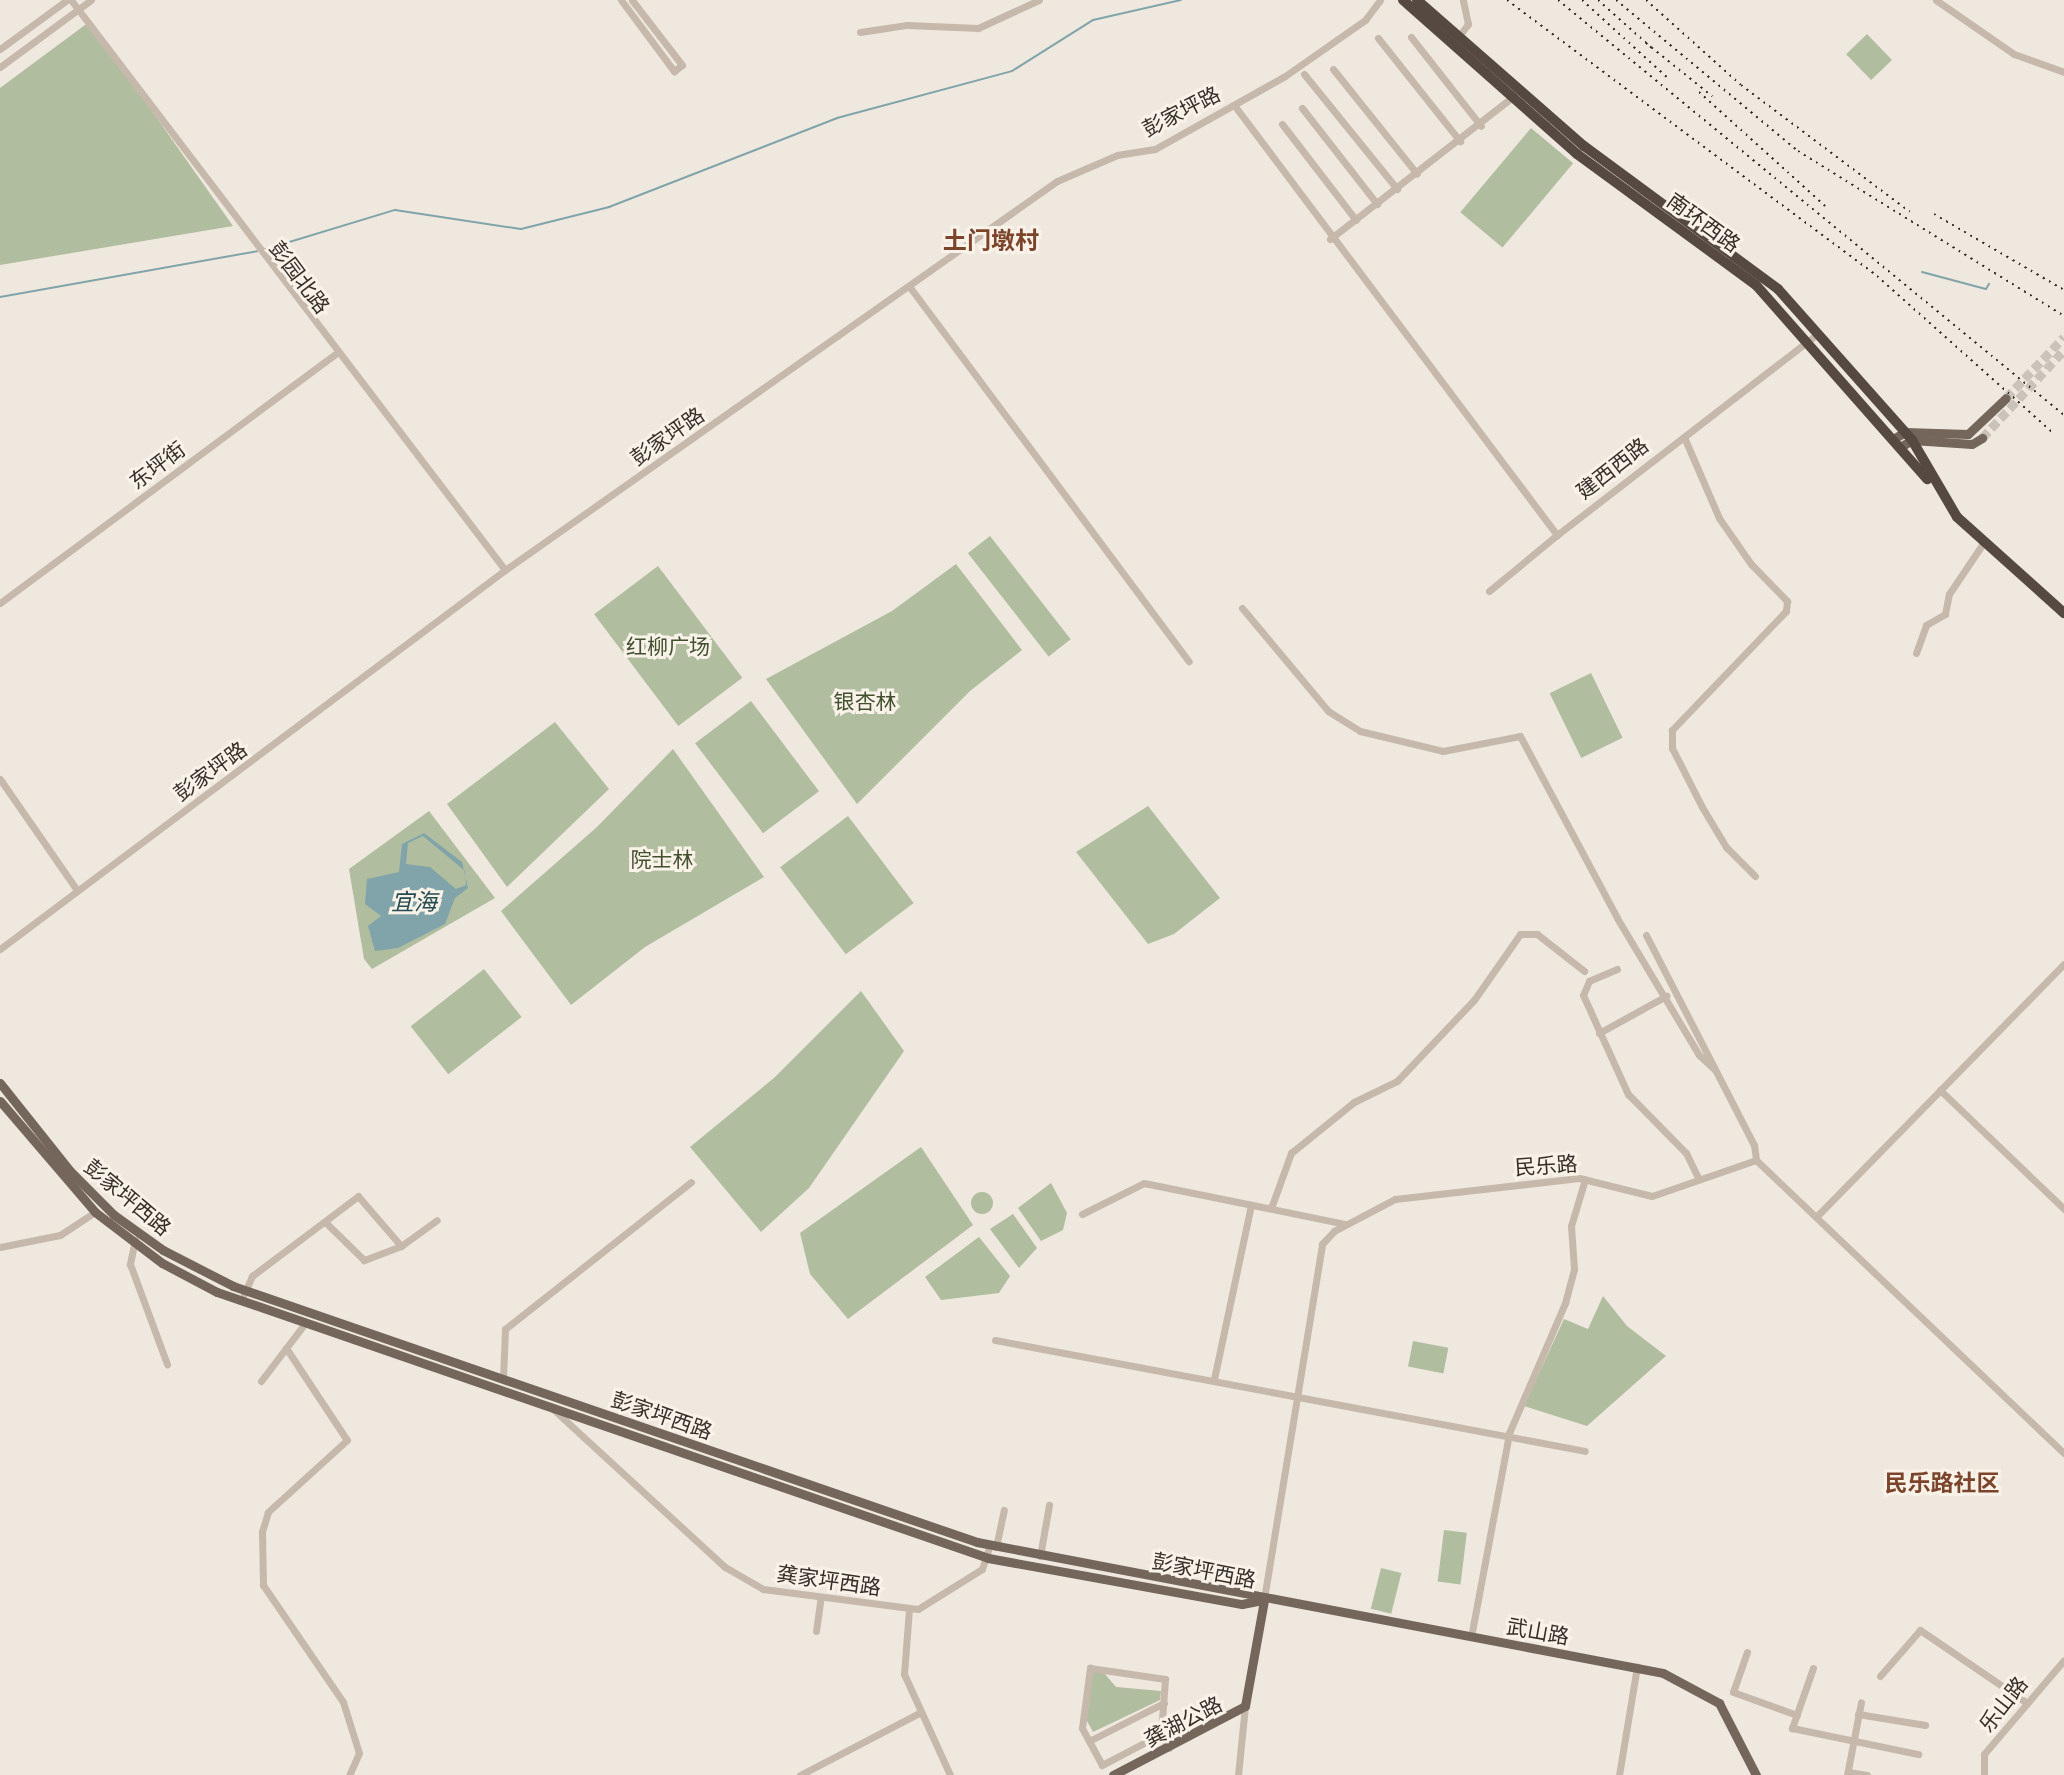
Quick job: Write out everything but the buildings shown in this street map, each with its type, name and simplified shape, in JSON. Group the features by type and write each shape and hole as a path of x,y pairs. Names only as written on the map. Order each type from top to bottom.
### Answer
{"highway":[{"name":"南环西路","path":"1403,0 1516,94 1584,146 1753,265 1818,332"},
{"name":"南环西路","path":"1417,0 1459,36 1577,154 1756,285 1897,443 1950,509"},
{"path":"1818,332 1908,436 1950,509 2064,613"}],"main road":[{"path":"1897,443 1908,436 1968,434 2006,398"},
{"path":"1908,436 1972,444 1982,438"},
{"name":"彭家坪西路","path":"0,1083 70,1171 139,1234 245,1290 993,1546 1264,1600"},
{"name":"彭家坪西路","path":"0,1101 95,1212 132,1242 242,1301 988,1558 1242,1604 1264,1600"},
{"name":"武山路","path":"1264,1600 1637,1666 1680,1679 1718,1703 1756,1775"},
{"name":"龚湖公路","path":"1113,1775 1245,1706 1264,1600"}],"street":[{"name":"彭园北路","path":"69,0 335,354 505,570"},
{"path":"0,49 69,0"},
{"path":"0,67 90,0"},
{"path":"621,0 674,71 682,65 632,0"},
{"path":"860,32 907,25 978,29 1039,0"},
{"name":"彭家坪路","path":"0,949 505,570 1057,181 1117,155 1155,149 1234,105 1340,39 1380,0"},
{"path":"1459,36 1469,19 1463,0"},
{"path":"1936,0 2014,54 2064,72"},
{"path":"1411,37 1480,126"},
{"path":"1378,38 1460,141"},
{"path":"1333,69 1417,174"},
{"path":"1304,74 1397,189"},
{"path":"1330,239 1480,126 1516,94"},
{"path":"1234,105 1330,239 1557,535"},
{"path":"1302,108 1377,204"},
{"path":"1282,124 1356,220"},
{"path":"909,286 1189,661"},
{"name":"建西西路","path":"1489,591 1818,332"},
{"name":"东坪街","path":"0,603 335,354"},
{"path":"1685,437 1719,518 1751,564 1787,601 1786,611 1672,730 1672,748 1702,807 1726,848 1755,876"},
{"path":"1916,653 1926,625 1945,614 1949,594 1984,542"},
{"path":"1242,608 1328,711 1360,731 1443,751 1520,736 1699,1055 1715,1070"},
{"path":"0,779 77,890"},
{"path":"1271,1208 1291,1153 1354,1102 1397,1081 1474,1000 1520,934 1537,934 1584,971"},
{"path":"1646,935 1715,1070 1756,1160 1818,1215 2064,1453"},
{"path":"1818,1215 2064,964"},
{"path":"1617,969 1584,987 1599,1033 1628,1094 1686,1153 1698,1178"},
{"path":"1599,1033 1666,996"},
{"path":"1940,1090 2064,1209"},
{"name":"民乐路","path":"1264,1600 1303,1396 1322,1244 1346,1224 1395,1199 1585,1179 1652,1196 1756,1160"},
{"path":"1471,1637 1509,1433 1565,1303 1574,1269 1571,1226 1585,1179"},
{"path":"503,1379 505,1329 691,1182"},
{"path":"1082,1214 1144,1184 1346,1224"},
{"path":"242,1301 252,1276 358,1196 401,1246"},
{"path":"1214,1379 1251,1205"},
{"path":"0,1247 60,1235 95,1212"},
{"path":"325,1222 364,1260 401,1246 437,1220"},
{"path":"139,1234 132,1242 130,1264 167,1364"},
{"path":"261,1381 306,1322"},
{"path":"995,1340 1509,1433 1585,1451"},
{"path":"286,1348 347,1440 264,1520 263,1585 343,1702 359,1753 349,1775"},
{"name":"龚家坪西路","path":"553,1409 745,1582 821,1597 909,1609 929,1605 982,1569 988,1558"},
{"path":"1040,1557 1049,1504"},
{"path":"988,1558 1004,1510"},
{"path":"816,1631 821,1597"},
{"name":"龚家坪西路","path":"909,1609 904,1674 919,1713 950,1775"},
{"path":"1880,1676 1920,1630 2024,1701"},
{"path":"1748,1652 1733,1692 1797,1715"},
{"name":"乐山路","path":"1984,1775 1984,1754 2024,1701 2064,1660"},
{"path":"1619,1775 1637,1666"},
{"path":"1161,1734 1101,1765 1082,1728 1090,1668 1166,1679 1161,1734 1169,1748"},
{"path":"1813,1668 1792,1728 1853,1744 1918,1754"},
{"path":"1861,1702 1848,1774 1867,1775"},
{"path":"1089,1741 1164,1703"},
{"path":"1238,1775 1245,1706"},
{"path":"800,1775 919,1713"},
{"path":"1858,1714 1925,1725"}],"green space":[{"path":"89,22 233,226 0,265 0,88"},
{"path":"1867,34 1892,60 1871,80 1846,54"},
{"path":"1531,128 1573,163 1502,248 1460,212"},
{"path":"990,536 1071,639 1049,656 968,553"},
{"name":"银杏林","path":"956,564 1022,650 970,691 857,804 766,679 892,611"},
{"name":"红柳广场","path":"658,566 742,678 678,726 594,614"},
{"path":"1591,673 1623,738 1581,758 1550,693"},
{"path":"751,701 819,791 763,833 695,743"},
{"path":"555,722 609,789 507,887 447,804"},
{"name":"院士林","path":"673,749 764,877 645,947 571,1005 501,911 597,827"},
{"path":"1148,806 1220,898 1174,934 1148,944 1076,852"},
{"path":"429,811 495,898 372,969 364,959 349,869"},
{"path":"848,816 914,903 846,954 780,867"},
{"path":"484,969 522,1017 448,1074 411,1026"},
{"path":"861,991 904,1051 809,1188 761,1232 690,1147 774,1078"},
{"path":"921,1147 973,1225 848,1319 810,1274 800,1233"},
{"path":"1051,1183 1067,1213 1063,1230 1041,1241 1018,1208"},
{"path":"978,1192 986,1192 993,1199 993,1207 986,1214 978,1214 971,1207 971,1199"},
{"path":"1013,1214 1037,1248 1019,1268 990,1229"},
{"path":"979,1237 1010,1276 999,1293 941,1300 925,1277"},
{"path":"1603,1296 1627,1326 1666,1356 1587,1426 1524,1406 1564,1319 1588,1329"},
{"path":"1413,1341 1448,1348 1443,1373 1408,1367"},
{"path":"1444,1530 1467,1533 1460,1584 1438,1582"},
{"path":"1381,1568 1401,1573 1391,1614 1371,1609"},
{"path":"1091,1671 1104,1673 1116,1687 1161,1691 1160,1700 1093,1732 1086,1719"}],"water":[{"name":"宜海","path":"424,833 462,862 464,870 423,836 408,843 406,864 430,867 456,889 466,885 465,877 468,888 455,898 445,924 398,948 375,951 368,926 381,916 365,904 367,879 399,872 402,844"}],"waterway":[{"path":"263,250 395,210 521,229 609,207 837,118 1012,71 1093,20 1181,0"},
{"path":"0,297 257,251"},
{"path":"1922,272 1986,289 1989,284"}],"tunnel":[{"path":"2006,398 2064,337"},
{"path":"1982,438 2064,350"}],"railway":[{"path":"1507,0 1877,276 2052,432"},
{"path":"1558,0 2064,415"},
{"path":"1582,0 1670,80"},
{"path":"1598,0 1653,49"},
{"path":"1616,0 1798,151 2064,316"},
{"path":"1646,0 1741,85 1910,212"},
{"path":"1646,43 1712,96"},
{"path":"1699,92 1825,206"},
{"path":"1934,214 2064,290"}],"district":[{"name":"土门墩村","path":"991,241"},
{"name":"民乐路社区","path":"1942,1483"}]}
